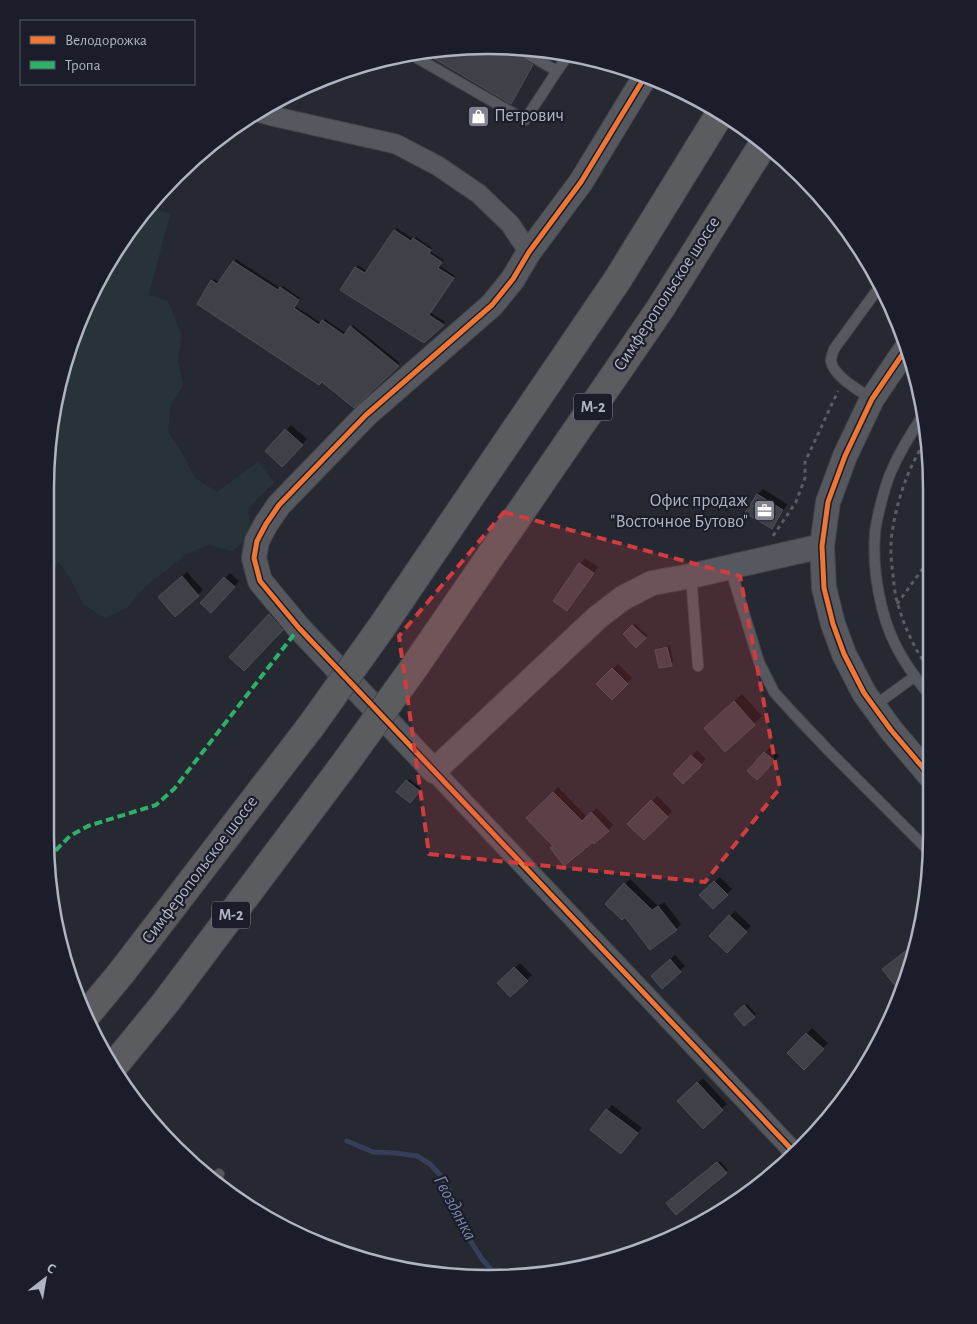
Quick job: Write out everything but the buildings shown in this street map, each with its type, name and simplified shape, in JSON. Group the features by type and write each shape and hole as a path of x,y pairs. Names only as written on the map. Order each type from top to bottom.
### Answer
{"highway":[{"name":"Симферопольское шоссе","path":"91,1010 122,972 310,726 381,628 618,279 718,119"},
{"name":"Симферопольское шоссе","path":"117,1062 166,1002 416,666 660,309 760,150"}],"street":[{"path":"642,82 581,182 529,252 513,279 492,305 366,415 279,505 257,541 254,558 260,581 299,628 790,1148"},
{"path":"267,115 396,144 438,166 479,194 510,224 529,252"},
{"path":"902,355 872,399 845,456 828,502 822,546 824,588 833,624 844,654 864,693 891,730 923,768"},
{"path":"434,771 598,616 623,598 652,583 822,546"}],"lane":[{"path":"530,56 557,72"},
{"path":"419,59 525,120 565,61"},
{"path":"872,399 844,380 835,371 831,360 834,349 876,292"},
{"path":"918,423 906,441 890,475 882,501 875,532 875,564 881,607 895,644 914,677 923,688"},
{"path":"730,567 759,662 774,692 828,750 923,844"},
{"path":"691,576 698,666"},
{"path":"874,706 914,677"}],"path":[{"path":"766,539 774,536 796,502 805,478 805,462 844,380"},
{"path":"920,449 905,481 898,505 892,534 891,563 897,604 910,637 923,658"},
{"path":"881,607 897,604 923,568"}],"highlighted area":[{"path":"504,512 740,576 780,788 705,882 429,854 399,636"}],"shaded area":[{"path":"157,209 170,214 149,295 168,301 182,335 178,360 183,385 170,407 168,432 183,454 195,478 217,492 258,462 274,482 248,509 252,535 232,551 208,545 185,555 144,588 127,608 105,618 83,604 59,562 54,567 55,460 57,432 69,376 87,322 112,271 127,247"}],"waterway":[{"name":"Гвоздянка","path":"347,1141 373,1152 417,1156 430,1164 442,1177 451,1194 464,1231 492,1270"}],"marked path":[{"path":"55,852 70,836 88,826 156,805 174,789 299,628"}],"cycle path":[{"path":"642,82 581,182 529,252 513,279 492,305 366,415 279,505 257,541 254,558 260,581 299,628 790,1148"},
{"path":"902,355 872,399 845,456 828,502 822,546 824,588 833,624 844,654 864,693 891,730 923,768"}],"place":[{"name":"Петрович","path":"478,116"},
{"name":"Офис продаж \"Восточное Бутово\"","path":"764,511"}]}
